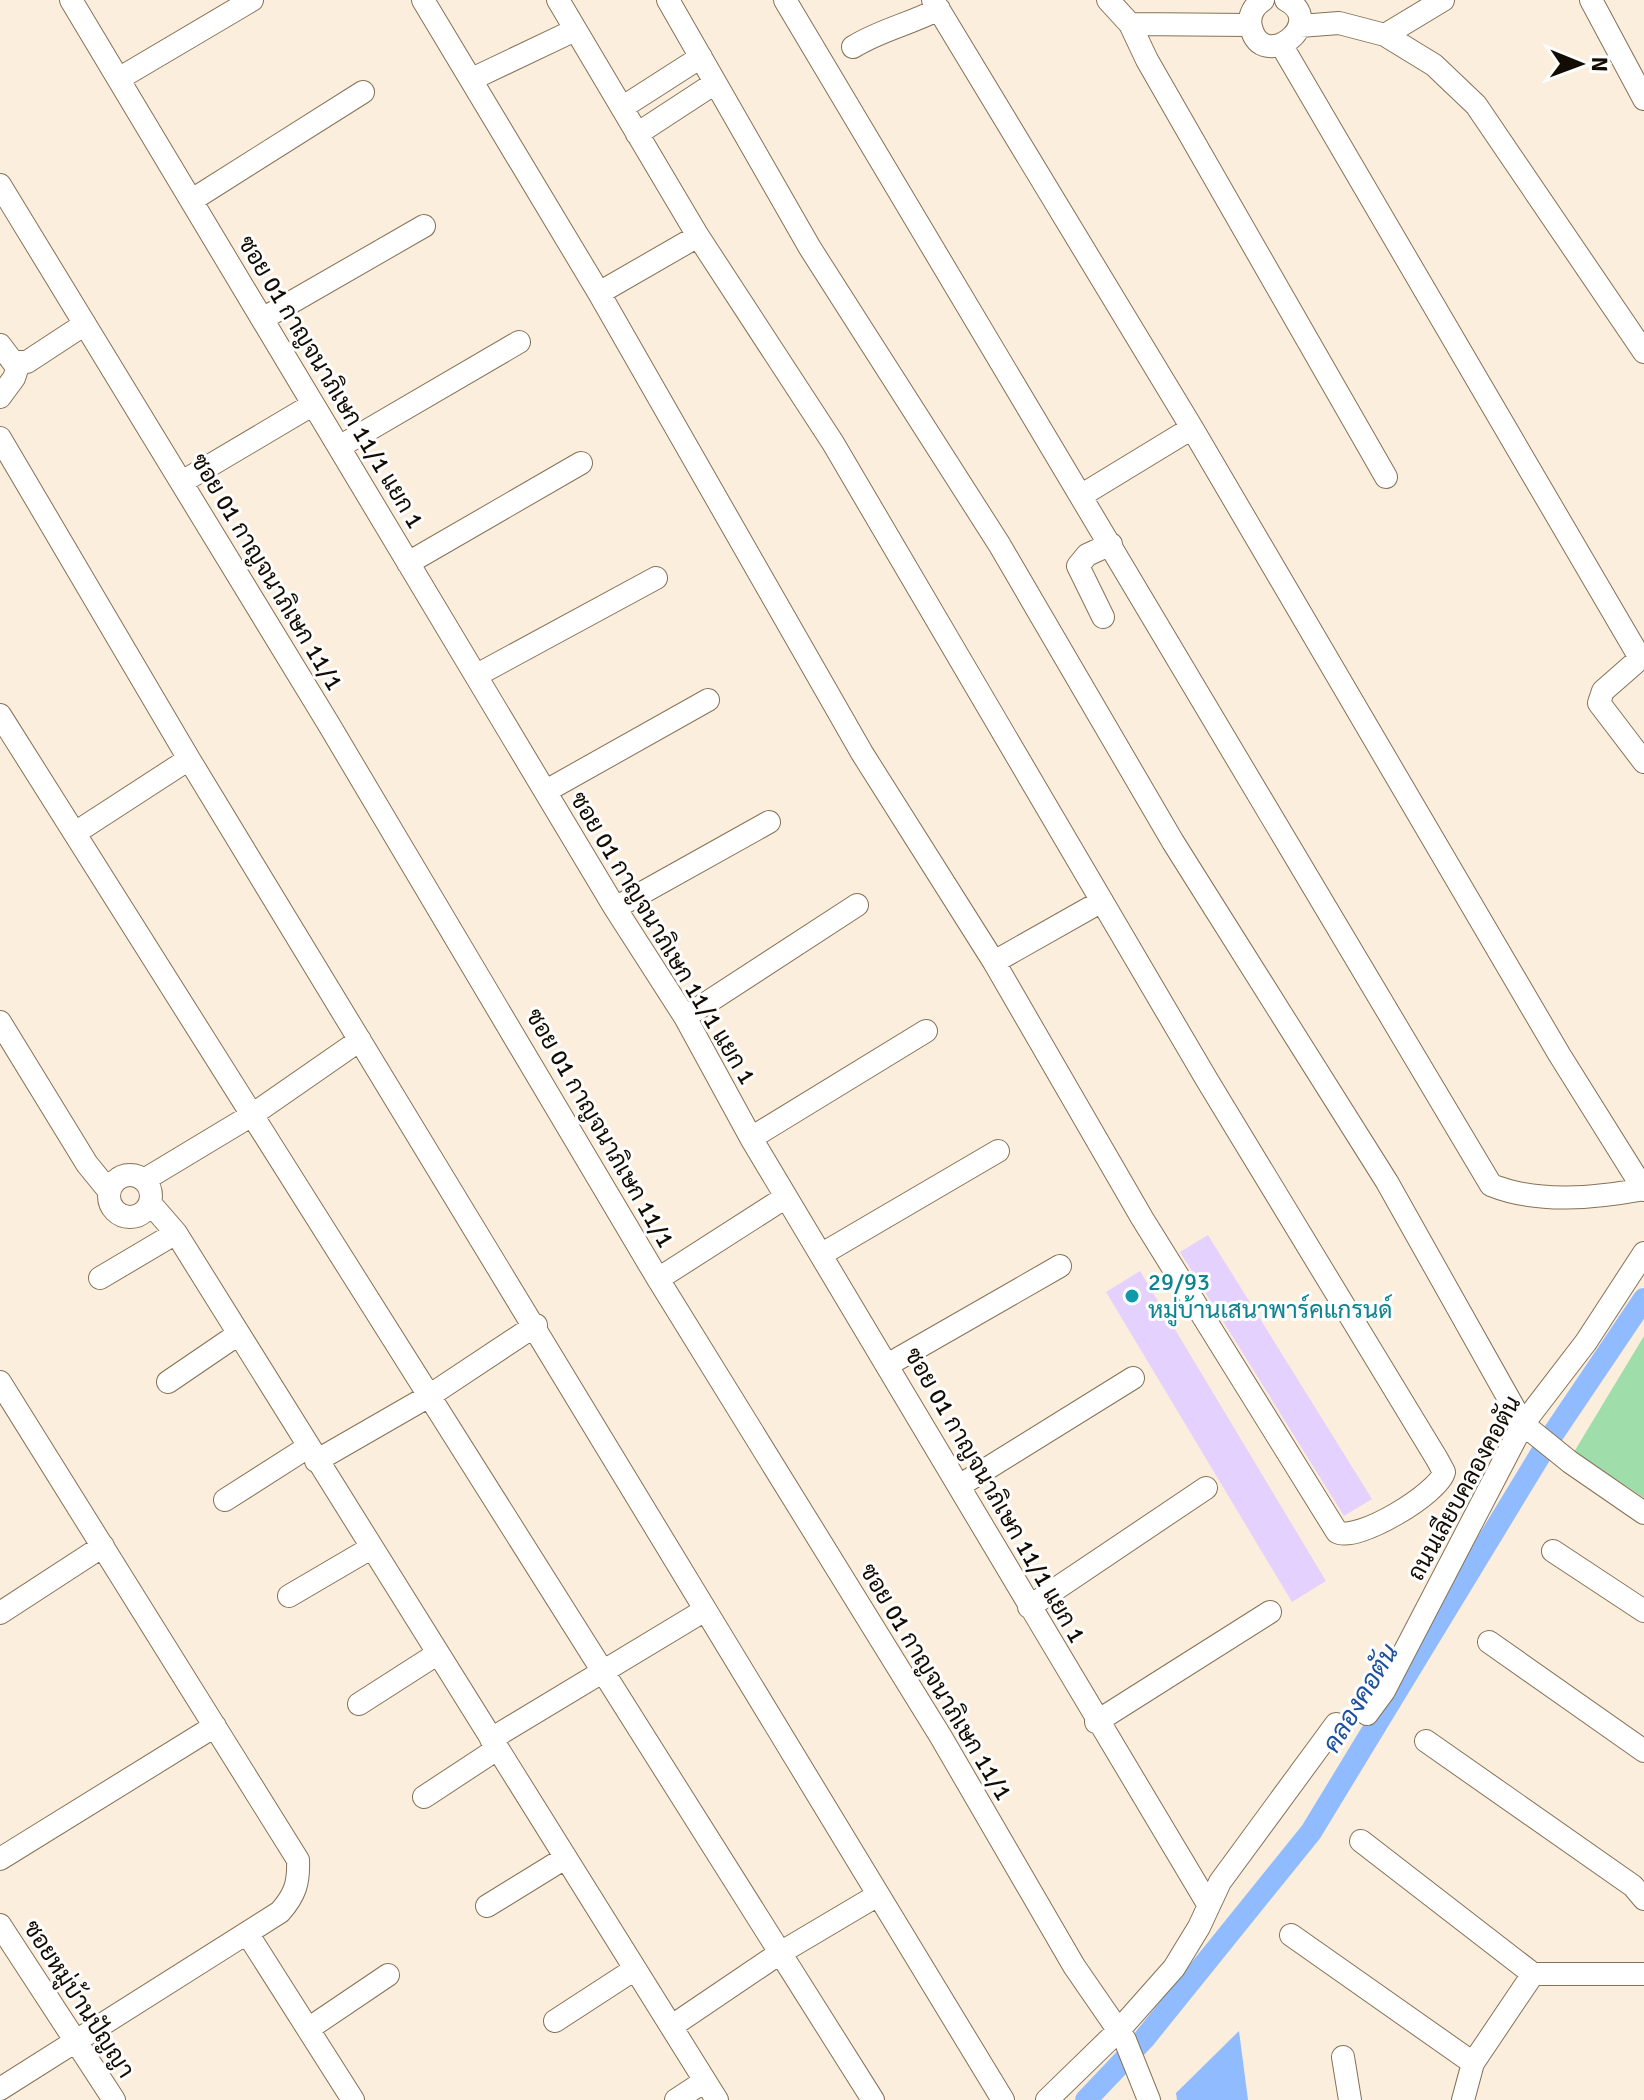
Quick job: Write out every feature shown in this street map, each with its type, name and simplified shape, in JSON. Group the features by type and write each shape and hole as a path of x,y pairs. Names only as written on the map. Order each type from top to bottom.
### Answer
{"street":[{"name":"ซอย 01 กาญจนาภิเษก 11/1 แยก 1","path":"71,0 615,908 685,1017 751,1138 889,1364 1096,1722 1208,1904"},
{"path":"120,78 252,0"},
{"path":"423,0 599,293 862,753 994,962 1142,1218 1337,1532 1345,1536 1357,1534 1403,1509 1440,1481 1444,1472 1102,901 833,443 698,236 558,0"},
{"path":"668,0 810,248 999,544 1173,842 1387,1182 1529,1428 1570,1462 1644,1513"},
{"path":"785,0 1491,1185 1528,1195 1598,1197 1644,1189 1559,1054 1192,428 936,4 911,23 872,35 853,47"},
{"path":"1108,0 1130,24 1147,60 1386,477"},
{"path":"1263,0 1251,14 1250,25 1256,38 1268,46 1282,46 1294,39 1300,26 1299,13 1286,0"},
{"path":"1591,0 1644,99"},
{"path":"1385,35 1434,2"},
{"path":"1300,26 1339,23 1385,35 1434,65 1476,105 1644,352"},
{"path":"1130,24 1250,25"},
{"path":"472,79 575,30"},
{"path":"1282,46 1642,656 1603,691 1599,703 1644,762"},
{"path":"623,107 701,57"},
{"path":"637,134 715,83"},
{"path":"192,200 363,92"},
{"name":"ซอย 01 กาญจนาภิเษก 11/1","path":"0,185 182,482 658,1279 941,1737 1074,1966 1122,2035 1149,2100"},
{"path":"264,318 424,226"},
{"path":"599,293 698,236"},
{"path":"0,345 8,358 19,363 27,362 85,324"},
{"path":"339,447 519,342"},
{"path":"0,397 19,363"},
{"path":"182,482 312,405"},
{"path":"1082,495 1192,428"},
{"path":"0,438 7,472 189,759 536,1325 1003,2100"},
{"path":"408,563 581,463"},
{"path":"1103,617 1078,566 1087,555 1111,544"},
{"path":"477,675 656,578"},
{"path":"546,791 708,700"},
{"path":"0,715 873,2100"},
{"path":"75,833 189,759"},
{"path":"615,908 769,822"},
{"path":"994,962 1102,901"},
{"path":"685,1017 857,905"},
{"path":"0,1022 87,1164 109,1191 112,1209 119,1215 137,1216 150,1203"},
{"path":"751,1138 926,1031"},
{"path":"144,1180 252,1115 360,1040"},
{"path":"822,1254 998,1151"},
{"path":"109,1191 120,1177 136,1176 149,1187 150,1203 176,1233 711,2090 676,2100"},
{"path":"658,1279 786,1197"},
{"path":"100,1278 176,1233"},
{"name":"ถนนเลียบคลองคอตัน","path":"1367,1714 1384,1691 1529,1428 1644,1253"},
{"path":"889,1364 1060,1266"},
{"path":"225,1500 429,1396 536,1325"},
{"path":"168,1382 237,1335"},
{"path":"959,1486 1133,1378"},
{"path":"0,2089 280,1912 294,1895 298,1860 1,1385"},
{"path":"1029,1607 1206,1488"},
{"path":"0,1613 103,1546"},
{"path":"289,1596 371,1548"},
{"path":"1553,1551 1644,1611"},
{"path":"424,1797 494,1744 602,1670 705,1610"},
{"path":"1096,1722 1270,1612"},
{"path":"1489,1642 1644,1751"},
{"path":"359,1704 437,1654"},
{"path":"1047,2100 1122,2035 1174,1968 1199,1927 1220,1882 1336,1724"},
{"path":"0,1859 215,1726"},
{"path":"1426,1741 1633,1886 1644,1899"},
{"path":"1361,1841 1533,1974 1644,1974"},
{"path":"487,1906 565,1858"},
{"path":"672,2026 780,1953 878,1895"},
{"name":"ซอยหมู่บ้านปัญญา","path":"0,1925 114,2100"},
{"path":"247,1933 353,2100"},
{"path":"1291,1935 1473,2063"},
{"path":"555,2021 635,1969"},
{"path":"1463,2100 1473,2063 1533,1974"},
{"path":"308,2029 388,1975"},
{"path":"1343,2057 1350,2100"}],"green space":[{"path":"1644,1336 1644,1498 1574,1452"}],"water":[{"path":"1239,2031 1248,2100 1177,2100 1176,2093"}],"building":[{"path":"1208,1235 1372,1499 1344,1516 1180,1252"},
{"path":"1140,1271 1326,1581 1292,1602 1106,1292"}],"waterway":[{"name":"คลองคอตัน","path":"1086,2100 1144,2039 1311,1832 1553,1434 1644,1299"}],"place":[{"name":"29/93 หมู่บ้านเสนาพาร์คแกรนด์","path":"1132,1296"}]}
